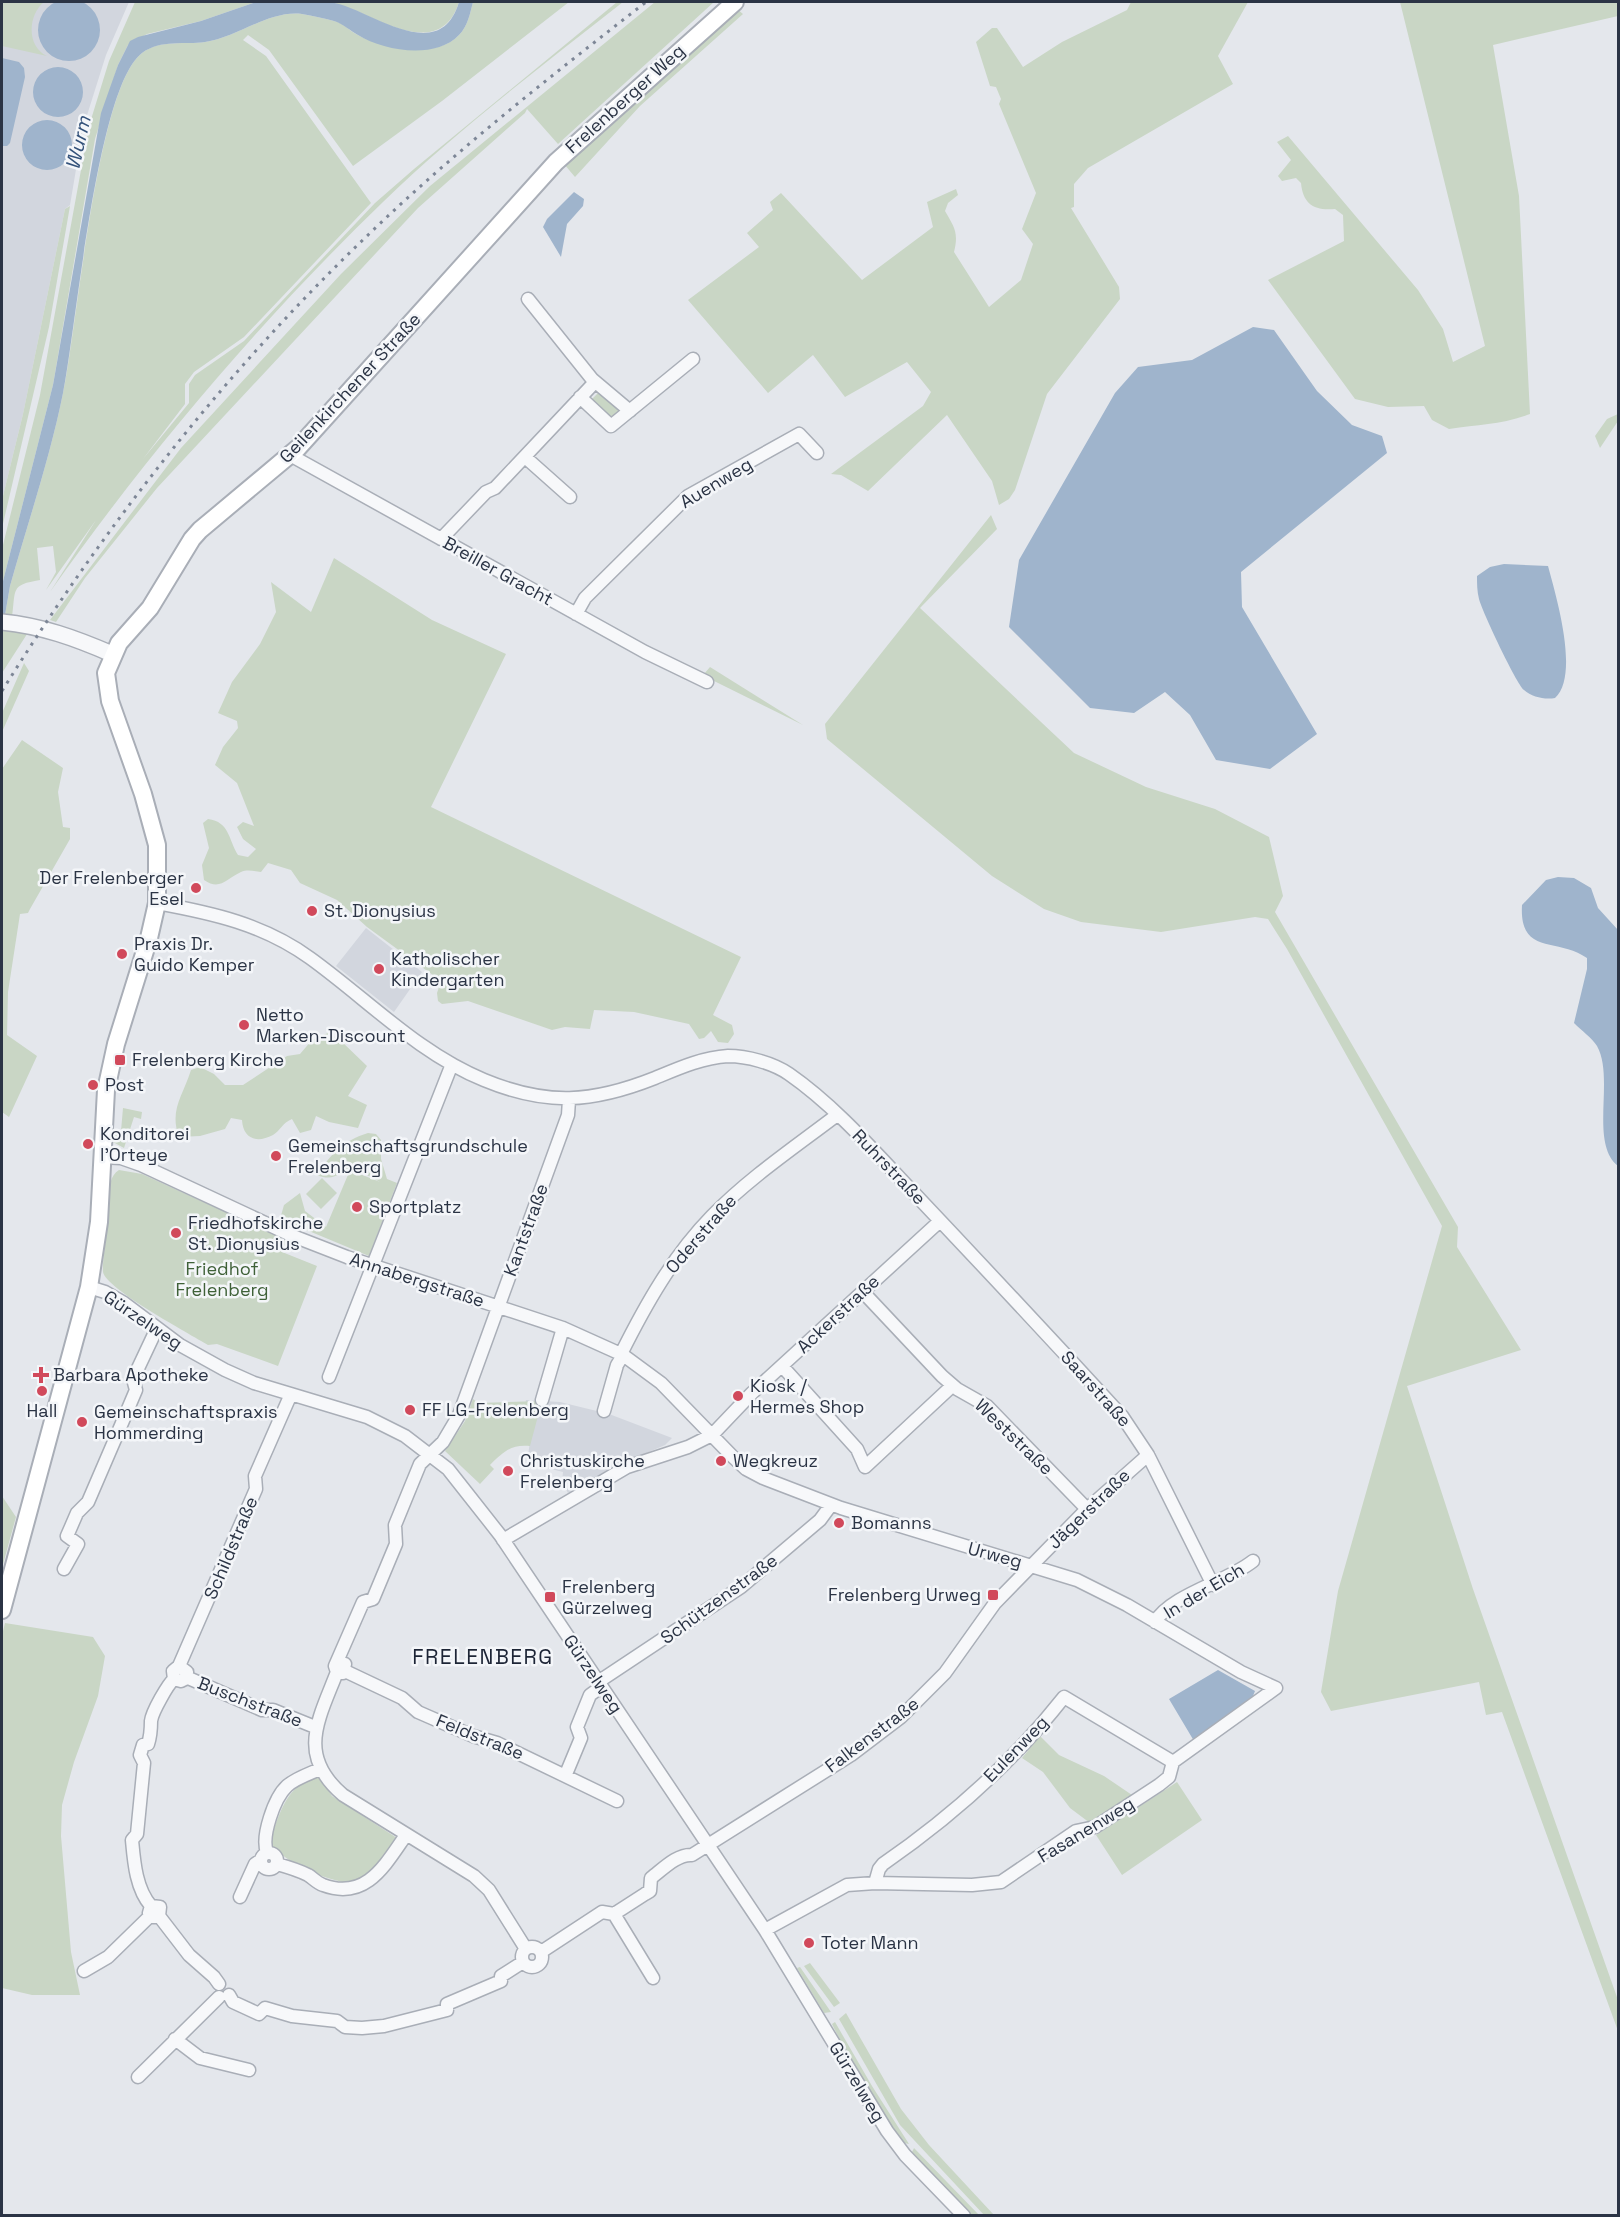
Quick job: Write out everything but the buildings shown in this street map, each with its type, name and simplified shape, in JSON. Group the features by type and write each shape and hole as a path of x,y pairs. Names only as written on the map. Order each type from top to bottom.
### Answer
{"main road":[{"name":"Frelenberger Weg","path":"521,202 556,162 735,2"},
{"name":"Geilenkirchener Straße","path":"2,1610 89,1287 99,1222 108,1079 157,903 158,874 153,829 105,684 112,654 150,608 192,539 217,513 290,455 521,202"}],"street":[{"path":"528,299 595,382 603,385 630,411"},
{"path":"580,397 611,426 693,359"},
{"path":"441,539 486,492 495,488 595,382"},
{"name":"Auenweg","path":"576,614 585,598 688,496 799,434 817,453"},
{"name":"Breiller Gracht","path":"290,455 666,663 707,682"},
{"path":"525,457 570,497"},
{"path":"2,622 34,626 112,654"},
{"name":"Ruhrstraße","path":"157,903 229,917 283,941 309,957 392,1023 452,1064 509,1089 569,1100 606,1095 628,1089 688,1063 730,1056 766,1063 786,1072 822,1099 940,1221"},
{"path":"329,1377 452,1064"},
{"name":"Kantstraße","path":"340,1667 363,1602 373,1599 391,1557 396,1544 395,1525 420,1464 431,1455 459,1415 568,1115 569,1100"},
{"name":"Oderstraße","path":"604,1411 617,1365 663,1278 711,1217 737,1192 837,1115"},
{"name":"Annabergstraße","path":"102,1157 121,1158 141,1165 293,1236 373,1266 563,1328 622,1354 661,1383 712,1435"},
{"name":"Ackerstraße","path":"503,1540 627,1467 688,1447 712,1435 782,1366 940,1221"},
{"name":"Saarstraße","path":"940,1221 1122,1416 1148,1455 1213,1585"},
{"name":"Gürzelweg","path":"89,1287 105,1292 124,1303 180,1346 225,1370 254,1383 367,1417 405,1437 448,1469 503,1540 765,1930 887,2131 905,2155 964,2216"},
{"name":"Weststraße","path":"863,1292 952,1386 987,1406 1087,1509"},
{"path":"64,1569 78,1544 68,1536 77,1514 88,1502 111,1450 136,1390 133,1379 158,1328"},
{"path":"542,1400 563,1328"},
{"path":"782,1366 857,1449 865,1467 952,1386"},
{"name":"Schildstraße","path":"291,1394 255,1476 256,1489 180,1674 169,1683 151,1720 153,1728 148,1744 143,1745 140,1755 144,1763 137,1834 132,1840 135,1869 153,1913 189,1955 214,1977 222,1992 233,2002 259,2014 265,2008 292,2016 337,2021 345,2027 378,2026 447,2010 447,2004 501,1981 501,1976 523,1962 530,1966 537,1966 542,1959 541,1952 602,1912 614,1914 650,1891 651,1878 684,1854 692,1855 707,1846"},
{"name":"Urweg","path":"712,1435 746,1468 831,1505 1077,1580 1241,1672 1276,1688"},
{"name":"Jägerstraße","path":"1032,1565 1087,1509 1148,1455"},
{"name":"Schützenstraße","path":"600,1684 741,1587 820,1520 831,1505"},
{"name":"In der Eich","path":"1155,1622 1161,1613 1179,1601 1213,1585 1253,1561"},
{"name":"Falkenstraße","path":"707,1846 851,1755 900,1717 945,1673 980,1622 1032,1565"},
{"path":"340,1667 315,1727 321,1769 343,1795 474,1876 490,1891 526,1949"},
{"name":"Feldstraße","path":"340,1667 402,1698 418,1712 473,1736 497,1743 566,1774 617,1801"},
{"name":"Buschstraße","path":"180,1674 262,1710 273,1710 315,1727"},
{"path":"566,1774 581,1738 577,1727 581,1716 590,1695 600,1684"},
{"name":"Fasanenweg","path":"765,1930 847,1885 875,1883 953,1886 1001,1882 1076,1831 1095,1827 1159,1785 1169,1777 1173,1762 1276,1688"},
{"name":"Eulenweg","path":"875,1883 883,1864 948,1816 1023,1748 1064,1697 1173,1762"},
{"path":"264,1856 264,1835 282,1791 295,1780 321,1769"},
{"path":"240,1897 255,1864 264,1856 275,1855 277,1864 310,1876 322,1885 350,1889 372,1880 380,1873 406,1835"},
{"path":"84,1971 108,1957 153,1913"},
{"path":"614,1914 653,1978"},
{"path":"523,1962 522,1955 526,1949 534,1947 541,1952"},
{"path":"138,2077 222,1992"},
{"path":"175,2039 200,2058 249,2070"}],"shaded area":[{"path":"5,2 129,2 106,55 83,128 70,205 65,209 23,414 2,500 2,10"},
{"name":"Katholischer Kindergarten","path":"366,928 422,972 394,1012 336,966"},
{"path":"526,1400 560,1402 609,1414 672,1438 665,1445 628,1461 568,1493 562,1482 563,1472 527,1463 531,1434 520,1431"}],"green space":[{"path":"2,2 44,2 32,22 32,30 35,45 47,56 2,46"},
{"path":"135,2 256,2 201,21 147,34 128,45 118,65 95,139 53,385 2,585 2,549 40,395 89,126 109,61"},
{"path":"332,2 459,2 451,18 441,28 429,32 415,32 386,24"},
{"path":"473,2 569,2 442,101 353,166 269,50 248,35 243,40 266,56 371,203 244,337 194,372 185,384 185,404 143,459 189,403 189,384 195,375 244,341 375,203 414,169 617,2 623,2 500,99 440,150 337,247 207,389 126,489 50,592 96,520 46,590 56,572 53,546 37,548 40,580 24,584 16,590 12,617 5,615 10,586 58,417 101,159 113,111 126,75 142,53 165,44 197,43 217,39 265,20 290,14 302,14 338,22 358,35 381,44 409,49 437,47 459,35 467,24"},
{"path":"655,2 714,2 558,144 527,109 418,208 157,488 85,578 56,622 50,620 181,448 341,274 430,186"},
{"path":"1131,2 1248,2 1218,56 1233,84 1088,168 1074,184 1074,207 1071,208 1119,287 1120,299 1047,394 1015,490 1009,499 999,505 992,481 947,415 868,491 841,475 831,474 923,406 931,392 907,362 845,397 813,355 768,393 688,300 759,247 747,233 773,210 770,202 781,193 862,280 933,227 927,202 956,189 958,195 948,203 945,211 955,230 954,252 989,307 1021,280 1033,244 1022,229 1036,193 999,104 1001,99 996,87 990,86 976,42 992,28 997,28 1023,67 1062,42 1127,10"},
{"path":"1400,2 1618,2 1618,16 1493,45 1519,196 1530,414 1519,418 1449,429 1432,420 1424,406 1388,407 1355,399 1268,280 1344,241 1343,215 1335,209 1321,209 1311,205 1304,196 1301,183 1296,178 1282,181 1278,176 1291,160 1277,142 1288,136 1418,290 1443,329 1453,362 1485,346"},
{"path":"737,9 743,14 640,106 575,177 564,164"},
{"path":"70,206 49,327 2,528 2,500 23,414 65,209"},
{"path":"601,390 620,410 614,418 591,400"},
{"path":"1618,414 1618,421 1600,448 1595,436 1607,419"},
{"path":"991,515 997,529 920,608 1074,753 1146,787 1215,809 1269,837 1283,896 1275,912 1458,1227 1457,1247 1521,1350 1407,1386 1473,1589 1618,2000 1618,2031 1502,1712 1486,1715 1479,1682 1331,1711 1321,1692 1338,1591 1442,1226 1287,949 1268,919 1255,917 1161,932 1081,922 1044,909 992,876 827,739 825,724"},
{"path":"334,558 432,620 506,654 431,807 741,957 713,1015 732,1025 734,1034 728,1043 718,1042 711,1031 704,1038 699,1039 689,1024 634,1012 594,1010 590,1029 565,1027 552,1030 468,1001 442,1004 438,1001 437,993 441,981 367,927 337,900 300,883 291,870 268,863 261,872 243,871 223,883 214,884 204,880 202,865 209,848 203,823 208,819 225,827 238,855 248,857 256,849 243,839 237,827 243,822 254,826 237,783 215,765 223,747 238,728 237,721 218,713 232,682 260,644 276,612 271,582 311,612"},
{"path":"4,627 29,631 2,673 2,632"},
{"path":"24,663 29,671 2,732 2,713"},
{"path":"710,667 803,725 710,679 704,674"},
{"path":"22,740 63,768 58,792 63,827 70,828 70,839 28,913 20,914 8,992 7,1035 37,1056 9,1117 2,1112 2,769"},
{"path":"328,1033 339,1039 367,1066 348,1096 367,1105 358,1128 329,1122 316,1116 311,1130 300,1133 292,1119 273,1135 256,1139 245,1131 242,1120 231,1118 225,1129 200,1136 179,1137 176,1127 176,1111 191,1070 200,1067 214,1074 225,1085 243,1085 287,1056 300,1054 312,1040"},
{"path":"123,1108 142,1112 141,1119 134,1117 124,1148 113,1142 114,1131 121,1131"},
{"path":"368,1133 376,1134 381,1140 381,1159 387,1179 397,1183 369,1256 280,1219 284,1205 300,1193 305,1211 326,1227 350,1170 380,1182 352,1167 328,1178 317,1175 338,1149"},
{"name":"Friedhof Frelenberg","path":"119,1170 142,1174 287,1240 282,1252 317,1266 278,1366 217,1344 208,1345 133,1300 108,1280 103,1267 110,1183"},
{"path":"322,1178 337,1193 321,1209 306,1194"},
{"path":"473,1399 478,1403 542,1401 530,1446 518,1446 503,1453 490,1465 494,1469 480,1484 445,1451 465,1421"},
{"path":"2,1496 16,1517 2,1568"},
{"path":"5,1623 93,1637 105,1656 98,1696 74,1762 62,1805 61,1836 71,1952 80,1995 32,1995 2,1988 2,1635"},
{"path":"1040,1736 1059,1755 1104,1776 1132,1795 1090,1823 1070,1808 1043,1772 1022,1758"},
{"path":"318,1774 332,1796 400,1840 377,1870 351,1884 298,1866 271,1845 270,1838 286,1800 298,1786"},
{"path":"1177,1782 1202,1820 1122,1875 1096,1835"},
{"path":"810,1963 840,2003 834,2007 804,1966"},
{"path":"800,1967 831,2012 824,2013 797,1968"},
{"path":"846,2013 901,2109 929,2145 994,2215 984,2215 900,2125 839,2019"},
{"path":"835,2022 909,2144 904,2143 865,2085 832,2024"},
{"path":"914,2148 979,2215 972,2215 912,2152"}],"water":[{"path":"69,-1 81,1 91,8 98,18 100,30 98,42 91,52 81,59 69,61 57,59 47,52 40,42 38,30 40,18 47,8 57,1"},
{"path":"256,2 330,2 346,6 401,29 419,33 436,31 449,21 459,2 473,2 467,24 459,35 449,43 437,48 395,49 369,41 334,21 302,14 290,14 265,20 217,39 197,43 165,44 142,53 126,75 112,111 90,212 58,417 10,586 5,615 2,615 2,585 53,385 101,113 118,65 130,41 138,37 201,21"},
{"path":"2,58 19,62 24,68 25,77 10,143 7,146 2,146"},
{"path":"58,67 76,74 83,92 76,110 58,117 40,110 33,92 40,74"},
{"path":"47,120 61,124 68,131 72,145 68,159 61,166 47,170 33,166 26,159 22,145 26,131 33,124"},
{"path":"574,192 584,199 583,206 567,224 561,257 543,227 547,219"},
{"path":"1253,327 1274,330 1317,391 1352,425 1382,436 1387,453 1241,572 1242,607 1317,734 1270,769 1216,760 1190,715 1165,692 1134,713 1090,708 1009,627 1019,560 1115,393 1138,367 1192,360"},
{"path":"1504,564 1548,566 1560,615 1566,654 1566,672 1562,687 1555,698 1539,697 1524,690 1507,661 1481,606 1477,576 1490,567"},
{"path":"1558,877 1574,878 1591,888 1598,908 1618,930 1618,1166 1610,1156 1605,1142 1602,1059 1595,1043 1574,1023 1587,969 1587,958 1576,952 1534,939 1527,932 1523,921 1522,905 1546,880"},
{"path":"1218,1670 1255,1691 1251,1701 1194,1741 1169,1699"}],"railway":[{"path":"2,691 83,568 126,509 217,395 266,340 316,287 401,204 539,86 646,2"}],"place":[{"name":"Der Frelenberger Esel","path":"196,888"},
{"name":"St. Dionysius","path":"312,911"},
{"name":"Praxis Dr. Guido Kemper","path":"122,954"},
{"name":"Katholischer Kindergarten","path":"379,969"},
{"name":"Netto Marken-Discount","path":"244,1025"},
{"name":"Frelenberg Kirche","path":"120,1060"},
{"name":"Post","path":"93,1085"},
{"name":"Konditorei l'Orteye","path":"88,1144"},
{"name":"Gemeinschaftsgrundschule Frelenberg","path":"276,1156"},
{"name":"Sportplatz","path":"357,1207"},
{"name":"Friedhofskirche St. Dionysius","path":"176,1233"},
{"name":"Barbara Apotheke","path":"41,1375"},
{"name":"Hall","path":"42,1391"},
{"name":"Kiosk / Hermes Shop","path":"738,1396"},
{"name":"FF LG-Frelenberg","path":"410,1410"},
{"name":"Gemeinschaftspraxis Hommerding","path":"82,1422"},
{"name":"Wegkreuz","path":"721,1461"},
{"name":"Christuskirche Frelenberg","path":"508,1471"},
{"name":"Bomanns","path":"839,1523"},
{"name":"Frelenberg Urweg","path":"993,1595"},
{"name":"Frelenberg Gürzelweg","path":"550,1597"},
{"name":"Toter Mann","path":"809,1943"}],"district":[{"name":"FRELENBERG","path":"483,1657"}],"water label":[{"name":"Wurm","path":"78,143"}]}
